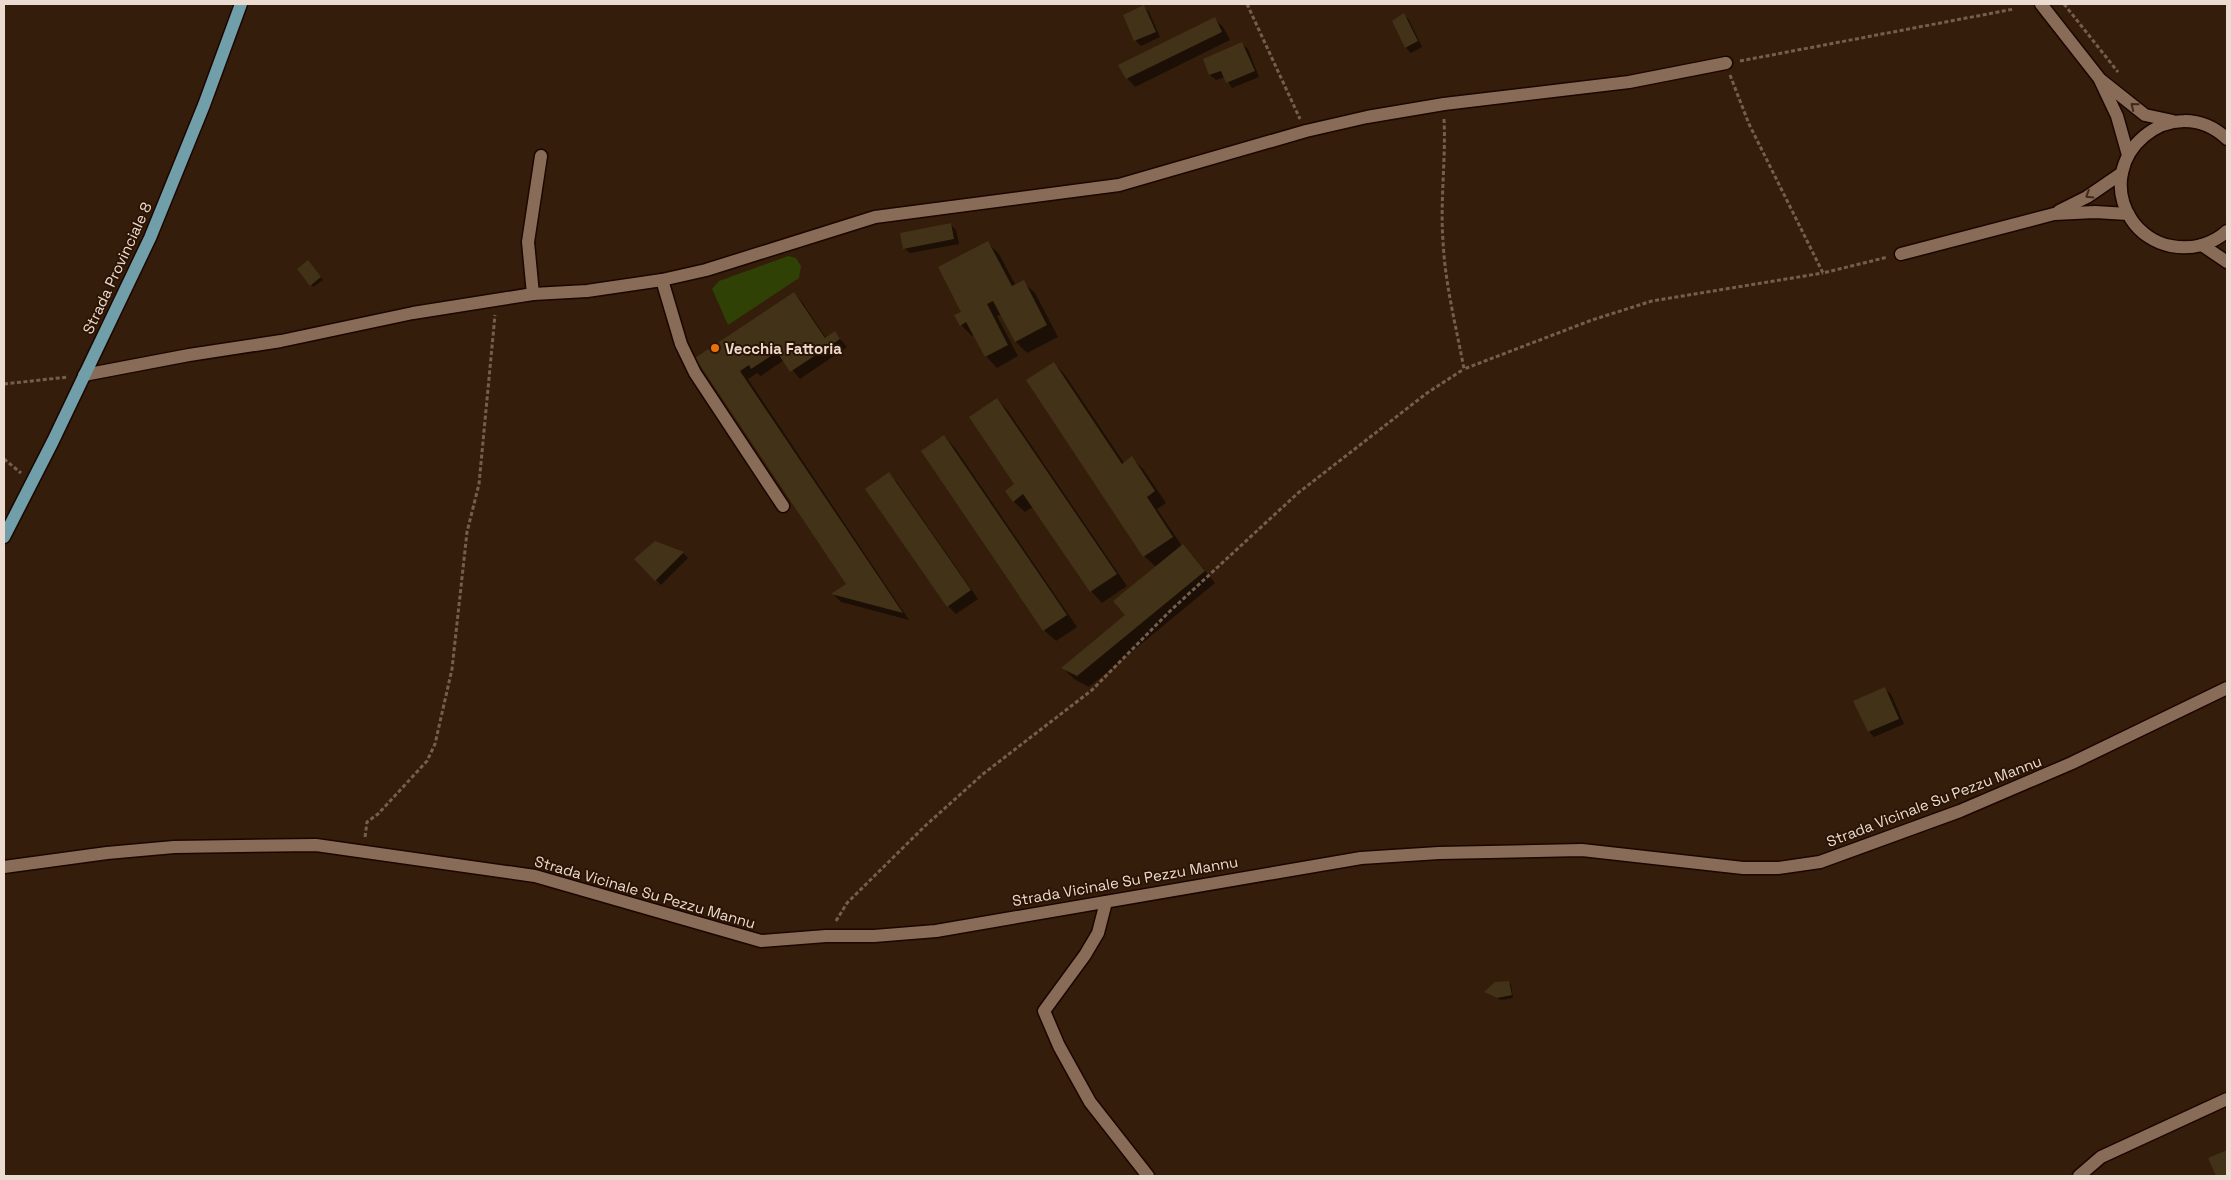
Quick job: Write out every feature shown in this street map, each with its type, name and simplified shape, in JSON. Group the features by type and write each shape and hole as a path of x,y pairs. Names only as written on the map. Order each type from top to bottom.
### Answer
{"main road":[{"name":"Strada Provinciale 8","path":"4,537 150,238 204,104 241,4"}],"street":[{"path":"2040,4 2099,78 2117,116 2128,155"},
{"path":"84,375 189,355 281,341 413,313 533,294 587,291 662,280 706,270 875,217 1119,185 1306,131 1367,117 1444,104 1629,82 1726,63"},
{"path":"2099,78 2145,114 2175,122 2202,124 2227,139"},
{"path":"2175,122 2165,124 2147,133 2128,155 2122,173 2122,198 2128,214 2138,228 2159,243 2184,248 2202,246 2218,238 2227,230"},
{"path":"533,294 528,242 541,156"},
{"path":"2054,214 2087,197 2122,173"},
{"path":"1901,254 2054,214 2095,212 2128,214"},
{"path":"2202,246 2227,262"},
{"path":"662,280 682,344 695,373 782,506"},
{"name":"Strada Vicinale Su Pezzu Mannu","path":"4,867 107,853 174,847 316,845 534,876 761,941 936,931 1361,858 1439,853 1582,850 1743,868 1778,868 1820,862 1960,811 2063,767 2227,688"},
{"path":"1106,902 1098,933 1085,955 1044,1011 1059,1046 1090,1102 1148,1176"},
{"path":"2079,1176 2101,1158 2227,1099"}],"path":[{"path":"1247,4 1306,131"},
{"path":"2064,4 2118,73"},
{"path":"1823,273 1749,124 1726,63 2014,9"},
{"path":"1444,104 1443,242 1448,292 1464,369"},
{"path":"826,936 847,903 925,826 983,774 1092,690 1169,612 1298,493 1427,393 1464,369 1574,326 1652,301 1823,273 1901,254"},
{"path":"364,852 367,822 378,814 427,761 435,744 452,669 466,532 479,484 496,301"},
{"path":"4,384 84,375"},
{"path":"4,458 32,483"}],"green space":[{"path":"788,256 796,258 801,266 799,278 728,325 712,289 719,281"}],"building":[{"path":"1144,5 1156,32 1134,41 1123,15"},
{"path":"1404,13 1418,41 1405,48 1392,21"},
{"path":"1215,17 1222,32 1126,79 1118,65"},
{"path":"1242,42 1255,71 1226,83 1221,71 1209,75 1203,59"},
{"path":"951,223 954,239 903,249 900,233"},
{"path":"988,241 1012,286 1024,280 1047,325 1015,342 993,301 987,304 1008,345 985,357 966,322 960,326 954,315 961,312 938,267"},
{"path":"308,260 321,277 310,286 297,269"},
{"path":"794,292 825,338 835,331 840,339 790,372 777,352 751,369 749,365 740,371 903,613 831,594 846,584 695,358"},
{"path":"1054,362 1122,464 1132,456 1155,491 1147,497 1173,537 1143,557 1026,380"},
{"path":"997,398 1117,574 1090,592 1023,494 1013,502 1005,491 1014,484 969,417"},
{"path":"944,435 1067,615 1043,631 921,451"},
{"path":"889,472 971,590 947,607 865,489"},
{"path":"655,541 684,552 655,581 634,559"},
{"path":"1183,544 1205,571 1077,676 1061,668 1125,615 1113,601"},
{"path":"1885,687 1899,719 1868,732 1853,701"},
{"path":"1509,981 1512,995 1497,998 1484,992 1495,982"},
{"path":"2227,1150 2227,1176 2216,1176 2208,1158"}],"place":[{"name":"Vecchia Fattoria","path":"715,348"}]}
